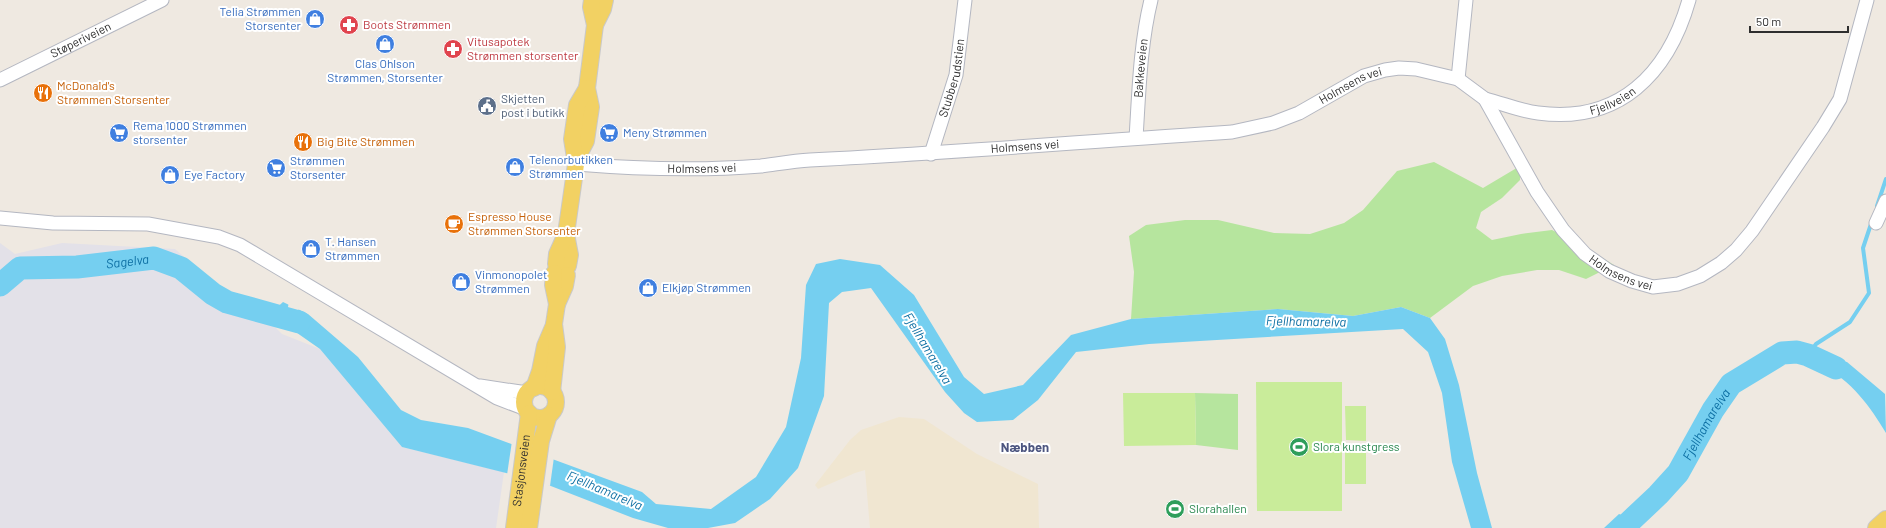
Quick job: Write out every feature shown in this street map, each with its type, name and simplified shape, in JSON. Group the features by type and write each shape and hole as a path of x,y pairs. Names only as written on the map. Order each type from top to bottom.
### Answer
{"main road":[{"path":"592,0 591,7 595,25"},
{"path":"554,324 545,346 540,371 524,401 527,411 536,418 549,415 554,409 555,402 552,392 557,347 554,324 556,304 565,286 557,254 566,234 576,162 586,141 591,107 586,88 595,25 603,9 604,0"},
{"path":"530,390 544,387 552,392"},
{"name":"Stasjonsveien","path":"527,411 534,439 528,483 529,528"},
{"name":"Stasjonsveien","path":"534,439 549,415"},
{"name":"Stasjonsveien","path":"514,528 528,483"},
{"path":"1876,528 1886,519"}],"street":[{"name":"Støperiveien","path":"0,80 162,0"},
{"name":"Stubberudstien","path":"931,154 956,75 965,0"},
{"name":"Bakkeveien","path":"1136,138 1145,24 1151,0"},
{"path":"1458,79 1466,0"},
{"name":"Fjellveien","path":"1485,99 1537,113 1565,115 1591,112 1625,98 1654,70 1672,43 1684,18 1689,0"},
{"name":"Holmsens vei","path":"576,162 644,169 718,168 761,166 793,161 931,154 1232,132 1273,123 1299,113 1364,76 1399,68 1416,69 1458,79 1485,99 1537,192 1563,230 1585,254 1609,271 1632,281 1653,287 1678,284 1700,276 1736,250 1752,232 1823,127 1840,99 1867,0"},
{"path":"1876,223 1886,201"},
{"path":"0,218 53,223 148,224 219,237 240,245 497,398 527,411"},
{"path":"478,386 530,390"}],"shaded area":[{"path":"0,243 15,254 62,243 175,249 236,301 267,319 282,334 320,349 402,447 504,472 496,528 0,528"},
{"path":"899,417 924,419 977,454 1038,484 1039,528 870,528 865,470 818,489 815,485 850,440 861,430"}],"green space":[{"path":"1434,162 1483,188 1520,166 1520,180 1502,198 1481,212 1476,228 1492,240 1552,230 1580,244 1614,265 1586,279 1559,270 1537,270 1502,276 1473,286 1430,318 1401,307 1353,316 1278,309 1131,319 1134,272 1129,236 1146,225 1185,220 1218,220 1274,233 1310,234 1344,223 1363,210 1397,171"},
{"name":"Slora kunstgress","path":"1256,382 1342,382 1342,511 1257,511"},
{"path":"1123,393 1195,393 1196,445 1124,446"},
{"path":"1195,393 1238,394 1238,450 1196,445"},
{"path":"1345,406 1366,406 1366,441 1346,440"},
{"path":"1345,449 1366,449 1366,484 1345,484"}],"water":[{"path":"840,259 880,265 914,295 964,377 984,394 1023,385 1071,335 1131,319 1278,309 1353,316 1401,307 1430,318 1445,339 1459,385 1477,473 1492,528 1471,528 1452,462 1442,393 1428,352 1403,329 1149,344 1076,352 1038,400 1013,420 977,422 964,413 945,392 871,288 842,292 829,303 824,396 798,468 770,499 735,523 708,528 668,528 633,518 538,481 402,447 320,349 270,314 283,302 308,314 358,357 401,410 421,420 468,428 642,492 656,504 711,509 756,477 786,427 801,358 806,285 816,264"},
{"path":"1816,347 1837,360 1847,362 1885,394 1886,433 1867,404 1842,379 1822,367 1803,364 1808,355"},
{"path":"1619,514 1633,519 1630,528 1604,528"}],"pier":[{"path":"289,302 299,307 294,333 284,326"},
{"path":"512,441 554,457 550,486 507,475"}],"waterway":[{"path":"1877,206 1886,179"},
{"path":"1808,355 1816,344 1850,322 1869,293 1863,248 1872,221"},
{"name":"Sagelva","path":"0,285 20,268 77,267 154,258 181,268 213,294 227,302 299,322"},
{"name":"Fjellhamarelva","path":"1623,528 1658,495 1678,473 1713,410 1731,384 1782,353 1797,352 1808,355 1836,368"},
{"path":"1633,519 1637,528"}],"place":[{"name":"Telia Strømmen Storsenter","path":"315,19"},
{"name":"Boots Strømmen","path":"349,25"},
{"name":"Clas Ohlson Strømmen, Storsenter","path":"385,44"},
{"name":"Vitusapotek Strømmen storsenter","path":"453,49"},
{"name":"McDonald's Strømmen Storsenter","path":"43,93"},
{"name":"Skjetten post i butikk","path":"487,106"},
{"name":"Rema 1000 Strømmen storsenter","path":"119,133"},
{"name":"Meny Strømmen","path":"609,133"},
{"name":"Big Bite Strømmen","path":"303,142"},
{"name":"Telenorbutikken Strømmen","path":"515,167"},
{"name":"Strømmen Storsenter","path":"276,168"},
{"name":"Eye Factory","path":"170,175"},
{"name":"Espresso House Strømmen Storsenter","path":"454,224"},
{"name":"T. Hansen Strømmen","path":"311,249"},
{"name":"Vinmonopolet Strømmen","path":"461,282"},
{"name":"Elkjøp Strømmen","path":"648,288"},
{"name":"Slora kunstgress","path":"1299,447"},
{"name":"Slorahallen","path":"1175,509"}],"district":[{"name":"Næbben","path":"1025,447"}]}
